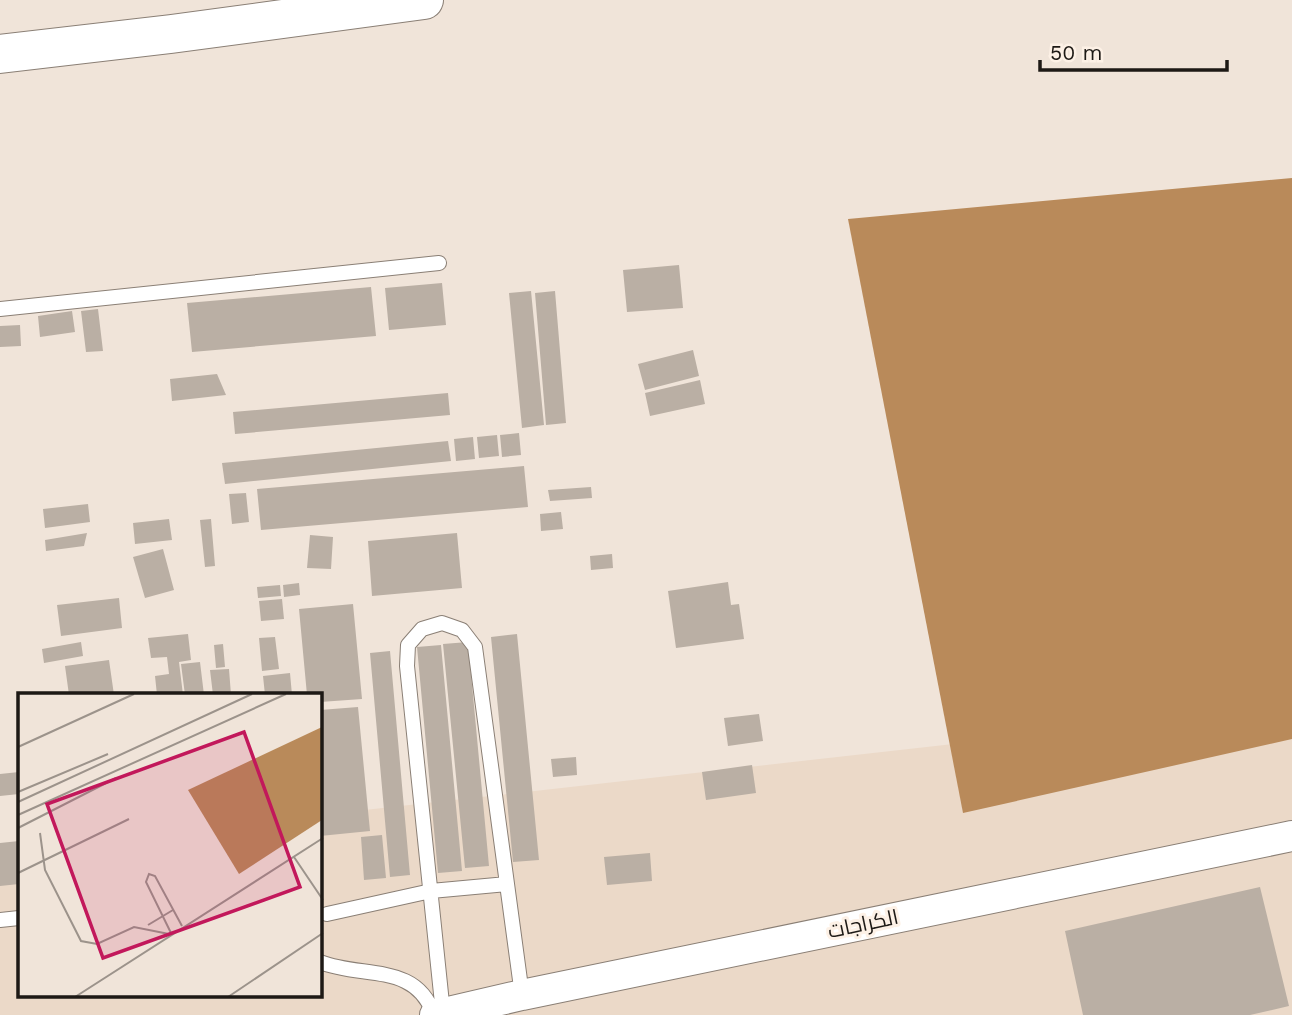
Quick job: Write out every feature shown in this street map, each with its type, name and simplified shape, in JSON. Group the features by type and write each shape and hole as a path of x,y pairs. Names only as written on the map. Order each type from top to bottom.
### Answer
{"highway":[{"path":"0,54 184,33 424,0"}],"street":[{"name":"الكراجات","path":"438,1014 1292,836"}],"lane":[{"path":"0,309 439,263"},
{"path":"438,1014 431,891 407,666 408,645 422,629 442,623 463,630 475,648 522,995"},
{"path":"327,914 431,891 507,884"},
{"path":"0,920 18,918"},
{"path":"322,963 345,970 402,978 420,990 438,1014"}],"shaded area":[{"path":"1292,178 1292,739 963,813 848,219"},
{"path":"1292,706 1292,1015 0,1015 0,850 18,848 18,998 322,998 322,815"}],"building":[{"path":"679,265 683,308 627,312 623,270"},
{"path":"442,283 446,325 389,330 385,288"},
{"path":"371,287 376,336 192,352 187,303"},
{"path":"531,291 544,425 522,428 509,293"},
{"path":"555,291 566,423 546,425 535,293"},
{"path":"98,309 103,351 86,352 81,311"},
{"path":"72,311 75,332 40,337 38,316"},
{"path":"20,325 21,346 0,347 0,326"},
{"path":"693,350 699,376 645,390 638,364"},
{"path":"217,374 226,395 172,401 170,379"},
{"path":"700,380 705,404 650,416 645,393"},
{"path":"448,393 450,415 235,434 233,412"},
{"path":"519,433 521,455 502,457 500,435"},
{"path":"497,435 499,456 479,458 477,437"},
{"path":"473,437 475,459 456,461 454,439"},
{"path":"448,441 451,461 225,484 222,463"},
{"path":"524,466 528,507 261,530 257,489"},
{"path":"591,487 592,498 550,501 548,490"},
{"path":"246,493 249,522 232,524 229,494"},
{"path":"88,504 90,522 45,528 43,509"},
{"path":"561,512 563,529 541,531 540,514"},
{"path":"169,519 172,540 135,544 133,523"},
{"path":"211,519 215,566 205,567 200,520"},
{"path":"87,533 84,546 46,551 45,540"},
{"path":"457,533 462,588 372,596 368,541"},
{"path":"310,535 333,537 331,569 307,568"},
{"path":"163,549 174,590 145,598 133,557"},
{"path":"612,554 613,568 591,570 590,556"},
{"path":"728,582 731,605 739,604 744,639 676,648 668,591"},
{"path":"299,583 300,595 284,597 283,585"},
{"path":"280,585 281,596 258,598 257,587"},
{"path":"119,598 122,628 61,636 57,605"},
{"path":"282,599 284,619 261,621 259,601"},
{"path":"353,604 362,699 322,702 322,693 307,693 299,609"},
{"path":"188,634 191,660 179,662 183,693 157,693 155,676 169,674 167,657 151,658 148,638"},
{"path":"517,634 539,860 513,862 491,637"},
{"path":"275,637 279,669 262,671 259,638"},
{"path":"81,642 83,656 44,663 42,649"},
{"path":"468,642 489,866 465,868 443,644"},
{"path":"223,644 225,667 216,668 214,645"},
{"path":"441,645 462,871 438,873 417,647"},
{"path":"390,651 410,875 390,877 370,653"},
{"path":"109,660 114,693 69,693 65,666"},
{"path":"200,662 204,693 185,693 181,664"},
{"path":"229,669 231,693 213,693 210,670"},
{"path":"290,673 292,693 265,693 263,676"},
{"path":"358,707 370,831 322,836 322,710"},
{"path":"759,714 763,741 728,746 724,718"},
{"path":"576,757 577,775 553,777 551,759"},
{"path":"752,765 756,793 706,800 702,772"},
{"path":"18,772 18,794 0,796 0,774"},
{"path":"382,835 386,878 364,880 361,837"},
{"path":"18,841 18,884 0,886 0,843"},
{"path":"650,853 652,881 607,885 604,857"},
{"path":"1260,887 1289,1006 1250,1015 1083,1015 1065,931"}]}
